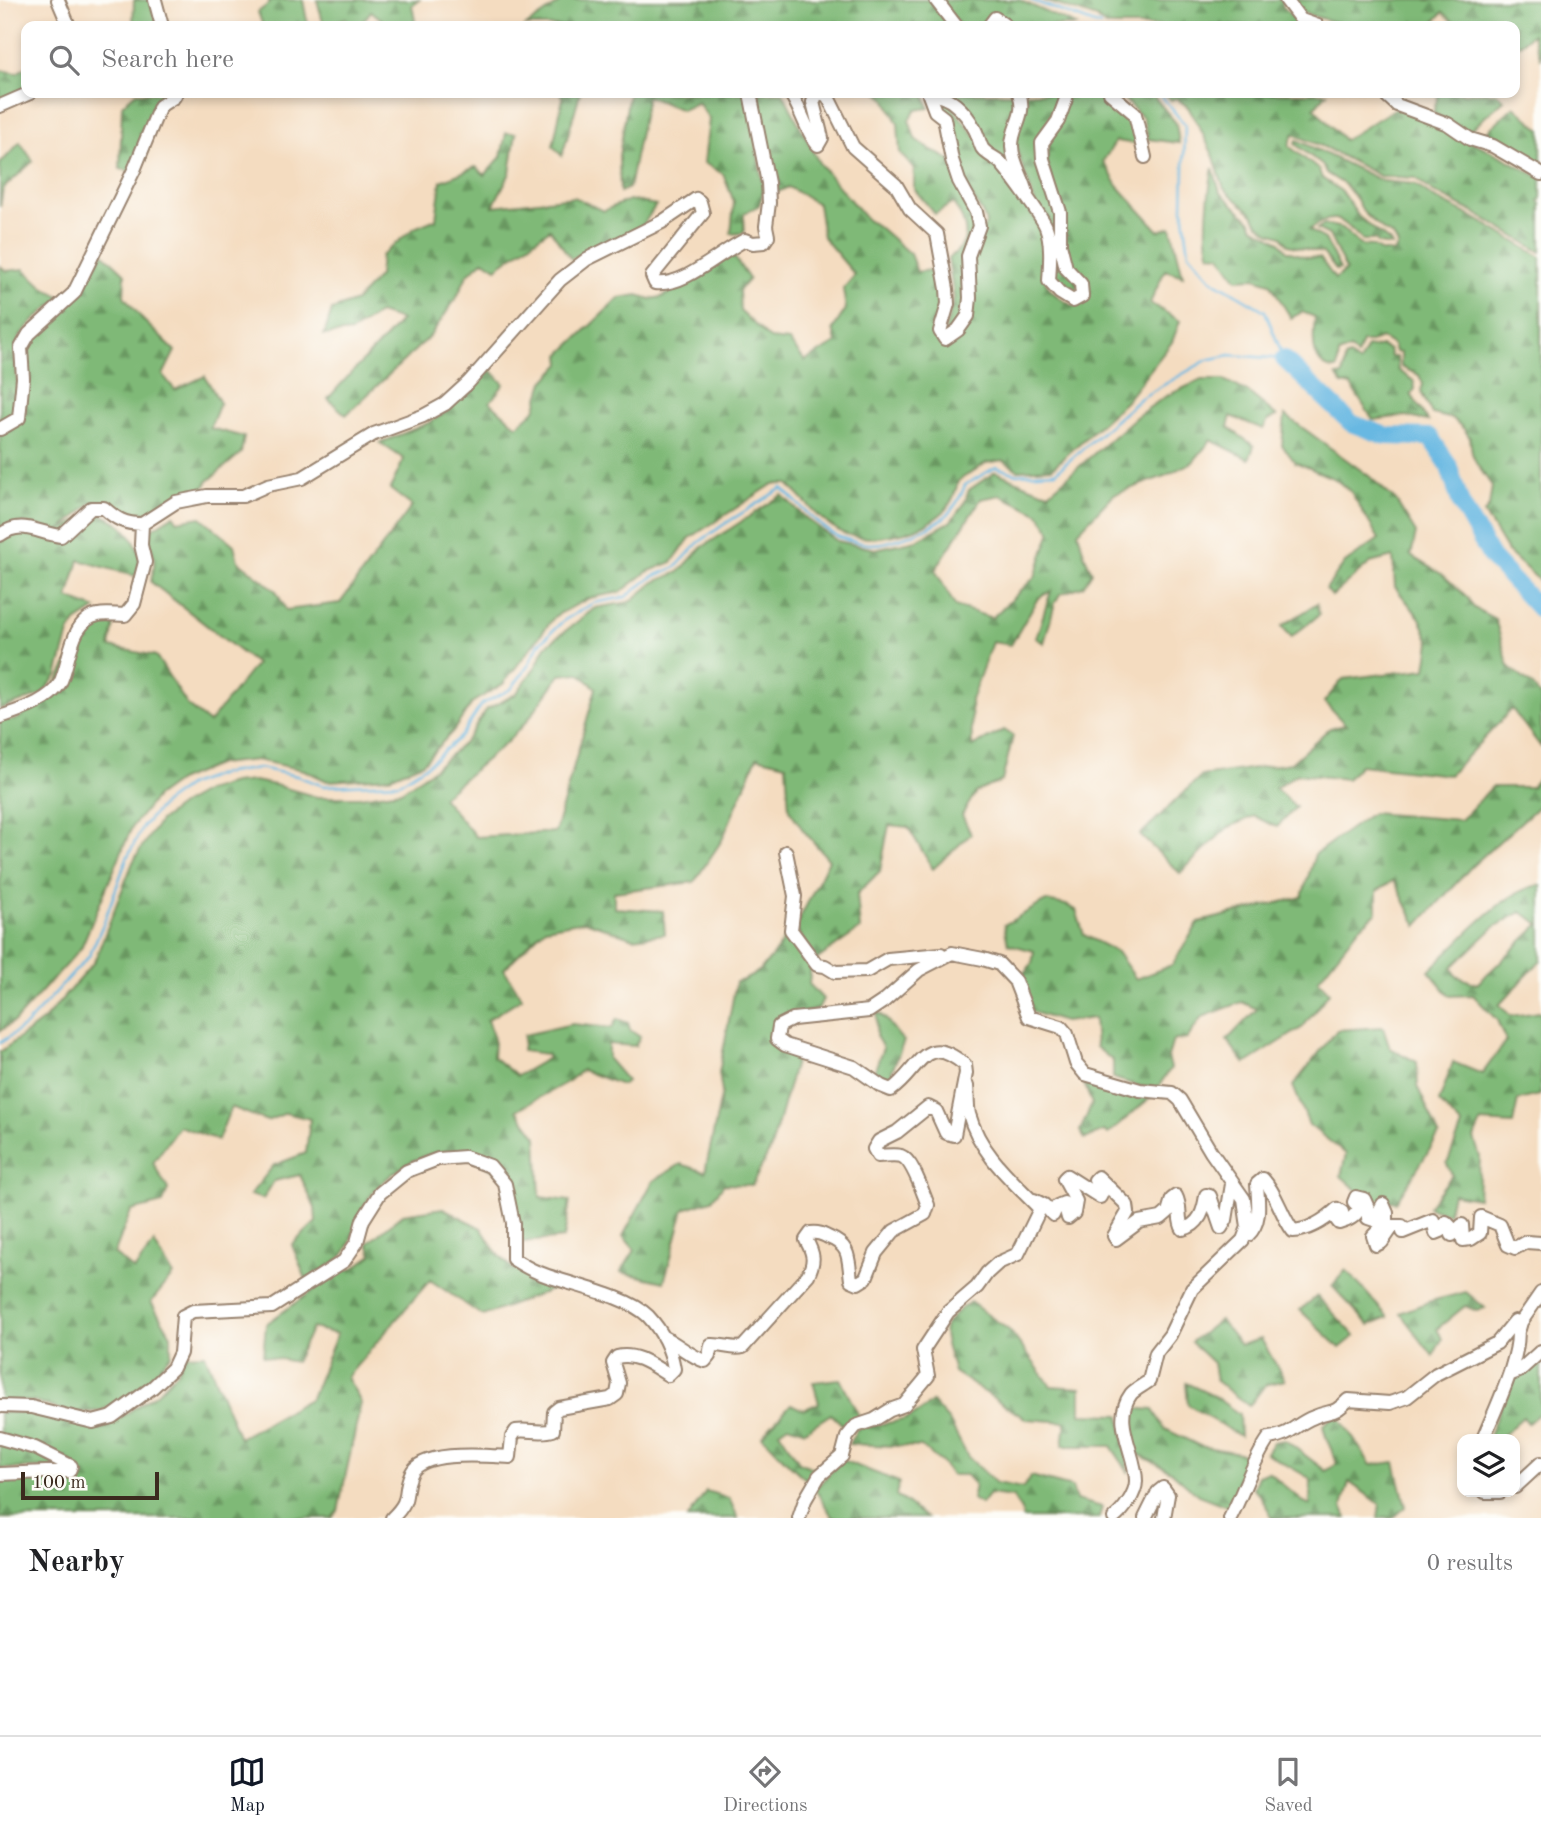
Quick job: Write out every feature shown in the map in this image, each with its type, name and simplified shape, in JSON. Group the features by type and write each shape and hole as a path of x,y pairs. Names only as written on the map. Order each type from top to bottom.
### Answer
{"street":[{"path":"58,0 67,21"},
{"path":"155,0 161,21"},
{"path":"936,0 952,21"},
{"path":"1286,0 1304,21"},
{"path":"0,106 21,97"},
{"path":"0,429 19,418 23,378 21,348 29,334 75,293 134,170 160,106 172,98"},
{"path":"0,535 10,527 31,527 47,534 61,536 91,508 104,508 114,517 129,524 142,524 176,502 207,496 243,496 268,485 302,478 374,434 434,410 468,383 559,279 587,259 662,222 696,199 700,202 702,213 652,276 655,283 664,284 700,269 746,240 753,243 764,242 768,236 768,183 752,98"},
{"path":"794,98 800,107 810,135 818,145 822,138 813,102 815,98"},
{"path":"828,98 853,147 897,185 910,209 937,234 947,289 948,304 940,331 945,339 958,330 968,316 968,256 979,226 976,212 959,181 952,160 944,118 935,111 930,98"},
{"path":"944,98 965,113 983,149 1004,168 1045,224 1049,239 1049,281 1060,293 1073,301 1082,296 1081,284 1066,268 1060,244 1060,212 1043,159 1042,143 1058,121 1066,98"},
{"path":"1020,98 1020,120 1012,142 1012,156 1022,176 1031,206"},
{"path":"1116,98 1135,114 1145,156"},
{"path":"1389,98 1397,105 1448,124 1471,139 1493,146 1541,174"},
{"path":"0,716 46,698 60,684 71,648 82,625 96,614 125,615 134,604 145,562 141,545 142,524"},
{"path":"786,852 795,896 791,930 817,965 835,972 867,971 888,959 952,953 983,958 999,964 1015,981 1029,1017 1061,1027 1067,1034 1076,1063 1085,1074 1140,1090 1172,1093 1180,1100 1244,1199 1248,1227 1243,1240"},
{"path":"799,1518 805,1500 819,1476 842,1456 847,1437 856,1426 904,1405 928,1376 923,1350 948,1312 977,1287 998,1263 1018,1254 1040,1209 1004,1175 980,1137 969,1112 965,1065 956,1057 942,1051 929,1052 919,1059 901,1083 891,1090 854,1067 785,1045 777,1039 779,1026 793,1019 869,1011 919,970 952,953"},
{"path":"663,1337 681,1345 698,1359 705,1360 709,1356 711,1345 735,1349 743,1347 808,1275 814,1263 813,1251 806,1240 811,1233 818,1232 842,1243 847,1252 851,1280 858,1283 866,1278 876,1254 894,1231 925,1214 928,1205 906,1158 898,1155 878,1156 874,1149 879,1141 897,1132 928,1107 936,1111 946,1133 954,1135 966,1073"},
{"path":"0,1406 31,1407 93,1422 112,1417 153,1387 173,1368 180,1353 183,1316 193,1311 272,1307 344,1261 357,1242 363,1220 380,1193 407,1171 438,1159 465,1157 489,1166 505,1184 513,1223 513,1259 537,1272 633,1306 648,1316 672,1354 674,1369 668,1376 639,1358 625,1355 617,1357 613,1363 619,1383 617,1394 610,1399 559,1408 554,1412 552,1430 516,1431 512,1437 510,1457 464,1454 424,1462 414,1467 409,1477 407,1498 392,1518"},
{"path":"1028,1197 1044,1205 1053,1215 1057,1206 1064,1203 1068,1218 1074,1213 1076,1201 1064,1179 1067,1177 1100,1197 1102,1194 1096,1180 1098,1177 1127,1205 1128,1212 1114,1236 1116,1239 1139,1222 1161,1218 1168,1212 1172,1199 1176,1196 1179,1202 1180,1225 1183,1229 1189,1228 1204,1213 1206,1195 1210,1196 1215,1205 1222,1228 1226,1220 1232,1184"},
{"path":"1114,1518 1132,1493 1136,1481 1123,1427 1126,1405 1132,1393 1149,1381 1156,1353 1170,1335 1192,1289 1253,1231 1259,1216 1257,1184 1263,1179 1272,1188 1293,1231 1316,1224 1337,1209 1342,1212 1336,1219 1339,1223 1347,1221 1357,1214 1360,1208 1354,1202 1356,1197 1364,1199 1368,1218 1374,1220 1383,1204 1387,1213 1387,1222 1373,1236 1376,1245 1382,1242 1392,1226 1402,1226 1403,1232 1433,1220 1436,1233 1441,1231 1446,1222 1452,1235 1462,1225 1462,1240 1471,1239 1480,1233 1481,1217 1500,1225 1508,1245 1515,1248 1526,1242 1541,1243"},
{"path":"1485,1434 1509,1375 1521,1322 1541,1293"},
{"path":"1230,1518 1251,1475 1257,1454 1269,1438 1284,1436 1313,1417 1336,1411 1348,1400 1390,1403 1407,1397 1436,1374 1497,1343 1515,1321 1519,1329"},
{"path":"1509,1375 1519,1371 1541,1351"},
{"path":"0,1438 35,1448 71,1466 69,1471 0,1474"},
{"path":"1520,1482 1541,1463"},
{"path":"1145,1518 1158,1492 1163,1488 1168,1494 1164,1518"}],"green space":[{"path":"134,0 150,0 156,21 133,21"},
{"path":"269,0 303,0 307,21 261,21 258,12 270,3"},
{"path":"317,0 419,0 412,5 415,21 384,21 371,11 364,21 348,21 346,18 323,21"},
{"path":"564,0 929,0 944,21 533,21"},
{"path":"939,0 1019,0 1067,21 1007,21 995,14 990,21 956,21"},
{"path":"1044,0 1282,0 1282,6 1297,21 1100,21"},
{"path":"1291,0 1541,0 1541,59 1532,34 1520,44 1520,21 1453,21 1443,12 1435,21 1330,21 1304,13"},
{"path":"0,70 17,73 21,70 21,92 0,101"},
{"path":"130,98 164,98 152,107 130,171 120,169 122,105"},
{"path":"563,98 579,98 562,156 553,146"},
{"path":"628,98 647,98 629,188 620,192 619,156"},
{"path":"652,98 747,98 764,189 759,205 744,214 744,233 731,234 734,202 723,174 704,163 709,119 698,102 682,110"},
{"path":"759,98 786,98 819,163 866,219 910,254 917,272 937,269 941,300 935,336 944,346 958,338 971,319 971,259 986,223 967,188 956,153 951,120 939,109 934,98 950,104 998,165 1041,228 1045,280 1058,297 1073,306 1086,299 1069,265 1047,162 1048,145 1066,98 1111,98 1133,117 1137,144 1116,141 1103,161 1118,186 1159,231 1171,227 1183,276 1165,270 1150,303 1180,321 1172,342 1126,401 1052,468 1018,470 1003,460 986,463 958,481 952,499 941,514 906,532 877,537 850,535 825,521 788,484 773,484 690,538 672,562 647,572 621,592 589,598 555,616 503,684 473,702 453,731 423,763 390,777 327,781 304,770 256,760 219,764 178,781 156,797 132,827 81,948 16,1020 0,1031 0,720 15,720 47,702 85,630 95,623 114,624 110,647 156,656 188,706 209,723 256,664 151,582 154,560 148,531 174,515 177,521 201,517 234,545 238,561 276,591 286,610 340,603 412,506 390,489 404,459 380,443 431,422 447,411 489,368 504,384 490,402 517,426 535,410 544,382 561,364 560,355 619,298 638,295 650,299 662,297 701,276 732,254 749,279 739,290 740,311 770,339 789,341 805,361 836,343 833,329 846,309 843,289 855,275 823,237 818,204 788,187 778,192 760,113"},
{"path":"885,98 926,98 929,108 916,110 909,120 915,139 950,160 977,225 966,315 950,333 945,331 954,298 948,258 965,240 965,226 953,203 935,214 914,189 914,169 900,153 898,124"},
{"path":"955,98 1013,98 1013,121 1006,149 1014,174 985,146 976,115"},
{"path":"1020,98 1060,98 1059,107 1038,147 1077,288 1074,296 1054,281 1035,203 1014,142"},
{"path":"1123,98 1155,98 1176,123 1179,143 1148,139 1143,118"},
{"path":"1176,98 1323,98 1314,108 1344,140 1396,108 1488,149 1541,178 1541,252 1433,192 1415,178 1380,176 1293,134 1289,146 1319,170 1322,178 1341,191 1359,217 1392,246 1379,244 1375,240 1362,240 1343,222 1325,220 1309,230 1325,239 1340,269 1336,270 1323,253 1288,245 1282,236 1269,232 1224,189 1214,157 1188,107"},
{"path":"1438,98 1504,100 1468,132 1433,113"},
{"path":"1514,106 1541,130 1541,169 1480,138"},
{"path":"506,133 516,133 510,173 493,206 574,197 603,211 629,200 656,205 641,228 571,259 550,229 496,268 484,260 467,275 457,297 430,336 346,415 328,399 401,320 379,313 351,332 324,335 332,310 356,301 379,276 381,256 414,228 436,219 441,181 476,167 485,175 501,157"},
{"path":"1297,140 1382,181 1414,184 1434,198 1473,217 1541,257 1541,582 1507,551 1484,513 1489,507 1492,486 1476,463 1470,438 1453,419 1432,414 1421,392 1423,384 1419,375 1401,367 1401,353 1395,352 1393,345 1381,338 1362,342 1357,356 1350,349 1339,354 1337,369 1328,368 1317,358 1315,317 1302,312 1291,318 1270,283 1255,278 1237,279 1220,255 1210,254 1207,225 1213,168 1220,192 1254,227 1280,242 1287,251 1320,258 1335,279 1346,270 1329,235 1317,229 1324,224 1342,228 1360,245 1394,253 1398,245 1393,236 1364,213 1345,185 1326,173 1323,166 1295,144"},
{"path":"20,142 33,161 3,189 0,207 0,164"},
{"path":"103,253 125,274 124,296 143,320 175,351 163,375 175,390 205,376 220,403 210,428 244,437 241,453 207,482 202,491 174,499 142,516 130,518 107,502 93,502 58,532 21,523 0,529 0,434 25,415 27,377 24,349 31,337 77,297"},
{"path":"0,266 6,271 24,269 42,286 61,297 20,336 15,352 18,396 10,416 0,423"},
{"path":"1381,346 1389,350 1391,357 1397,357 1398,370 1414,381 1415,389 1411,394 1428,421 1404,416 1373,420 1351,386 1342,384 1337,376 1343,375 1345,358 1349,356 1359,363 1367,347"},
{"path":"1201,380 1224,380 1248,392 1277,416 1268,420 1263,429 1231,416 1228,427 1254,446 1249,459 1211,440 1193,462 1167,475 1113,495 1078,532 1092,572 1083,586 1060,594 1044,643 1036,638 1051,591 1038,598 1011,645 992,642 971,700 972,747 1004,730 1013,736 1002,781 976,792 962,815 971,834 933,869 908,827 889,825 880,871 857,894 860,929 816,960 795,928 829,860 789,809 786,764 757,757 722,840 694,882 614,892 614,908 663,911 665,934 633,938 585,921 545,928 504,969 522,998 487,1020 494,1039 493,1057 517,1076 548,1058 546,1054 522,1051 524,1035 572,1024 612,1028 617,1019 628,1023 630,1030 640,1037 635,1046 608,1044 608,1059 627,1081 621,1085 582,1070 569,1081 517,1110 537,1137 540,1197 570,1201 564,1238 514,1243 509,1181 469,1156 458,1152 443,1152 415,1160 378,1187 361,1211 344,1254 332,1265 306,1279 292,1245 316,1222 315,1208 300,1175 274,1181 263,1199 250,1195 274,1165 306,1153 310,1119 286,1113 267,1121 231,1107 218,1140 179,1126 153,1163 168,1189 163,1203 131,1211 114,1254 134,1270 154,1243 173,1275 151,1302 171,1335 171,1354 153,1376 135,1391 101,1411 71,1413 36,1402 0,1400 0,1052 44,1020 94,962 133,862 160,821 206,791 233,783 254,781 317,797 359,797 401,791 434,769 465,742 487,709 516,694 536,666 546,646 595,608 630,602 654,582 679,572 701,548 782,495 807,519 837,541 875,549 917,540 950,522 964,504 969,490 995,472 1049,493 1137,416 1166,396","holes":["1000,495 1038,513 1051,531 1035,577 992,618 955,606 935,570 981,499","579,673 596,688 555,832 476,837 442,797 507,742 527,721 560,675"]},
{"path":"1285,415 1369,476 1396,501 1416,533 1411,556 1443,575 1467,597 1474,608 1495,619 1509,667 1533,686 1541,698 1541,747 1512,709 1449,775 1360,765 1347,779 1297,774 1275,788 1296,807 1277,827 1254,816 1227,828 1180,873 1140,835 1201,776 1291,763 1330,728 1346,725 1324,702 1343,679 1426,669 1430,642 1420,618 1395,587 1393,557 1370,563 1332,596 1326,589 1345,563 1379,539 1351,492 1335,479 1295,462 1282,445"},
{"path":"93,512 117,522 130,535 140,559 135,576 79,560 68,598 96,609 76,622 69,633 57,676 41,695 0,709 0,540 23,533 47,538"},
{"path":"1317,604 1319,615 1291,637 1282,626"},
{"path":"1541,775 1541,804 1471,867 1417,926 1394,880 1377,891 1377,912 1358,929 1318,980 1329,992 1303,1027 1245,1064 1227,1040 1257,1009 1242,1002 1202,1017 1187,1039 1173,1040 1168,1057 1171,1068 1158,1087 1139,1086 1113,1078 1113,1061 1096,1047 1094,1018 1064,1022 1032,1012 1020,977 1032,964 1034,951 1008,944 1004,925 1046,901 1076,910 1084,935 1117,952 1136,979 1172,965 1199,922 1302,897 1315,854 1372,813 1461,820 1492,787 1531,787"},
{"path":"1541,885 1541,960 1499,1005 1511,1016 1541,1012 1540,1095 1518,1100 1513,1124 1481,1122 1474,1138 1480,1157 1478,1198 1453,1194 1448,1214 1428,1207 1452,1175 1447,1164 1462,1126 1439,1102 1453,1062 1482,1074 1506,1041 1497,1020 1473,995 1450,996 1429,971 1481,920 1512,896","holes":["1521,912 1540,924 1477,984 1456,976 1452,967 1493,928"]},
{"path":"788,932 811,966 809,984 823,999 818,1009 793,1015 773,1031 797,1055 771,1148 752,1185 724,1184 712,1200 684,1209 664,1282 621,1272 635,1250 623,1236 653,1181 681,1164 705,1172 722,1092 719,1073 736,982 760,970"},
{"path":"877,1012 904,1041 892,1070 891,1087 872,1077 883,1048 876,1036"},
{"path":"1383,1027 1390,1048 1417,1062 1418,1088 1439,1135 1396,1202 1366,1198 1341,1176 1346,1154 1309,1125 1293,1086 1337,1030"},
{"path":"1082,1079 1096,1085 1151,1097 1108,1134 1104,1131 1085,1139 1080,1131 1092,1104"},
{"path":"443,1208 481,1228 497,1253 513,1269 561,1286 483,1316 430,1280 347,1377 361,1403 338,1511 332,1518 0,1518 0,1478 73,1476 74,1464 0,1434 0,1412 29,1413 96,1428 115,1421 157,1393 177,1372 184,1355 205,1354 239,1438 311,1398 337,1334 312,1328 295,1362 263,1356 266,1324 343,1269 351,1270 372,1255 368,1243 403,1214"},
{"path":"1346,1270 1388,1317 1369,1325 1332,1286"},
{"path":"1466,1292 1485,1308 1477,1311 1465,1306 1437,1329 1442,1339 1433,1356 1400,1313"},
{"path":"1317,1296 1355,1336 1340,1348 1300,1310"},
{"path":"970,1302 1010,1331 1051,1386 1081,1388 1081,1414 1120,1415 1129,1473 1111,1446 1063,1446 1066,1422 1026,1419 954,1372 944,1332 950,1318"},
{"path":"1220,1320 1240,1345 1261,1339 1285,1380 1265,1385 1249,1406 1216,1381 1213,1363 1191,1342"},
{"path":"1541,1357 1541,1412 1528,1423 1523,1417 1504,1434 1490,1434 1511,1378"},
{"path":"840,1379 861,1420 848,1430 831,1414 805,1431 789,1425 779,1431 799,1462 820,1471 811,1483 762,1436 791,1404 803,1410 819,1403 813,1382"},
{"path":"1186,1383 1214,1396 1239,1414 1240,1436 1188,1405"},
{"path":"932,1402 949,1421 968,1457 996,1483 1023,1488 1031,1476 1072,1487 1076,1500 1102,1507 1099,1518 1022,1518 1023,1514 1013,1497 989,1494 981,1504 972,1499 975,1485 966,1475 951,1475 941,1462 921,1447 849,1444 857,1429 905,1419"},
{"path":"1131,1408 1153,1410 1165,1429 1200,1446 1251,1455 1247,1476 1232,1508 1198,1495 1171,1471 1132,1451 1127,1428"},
{"path":"1337,1414 1371,1465 1395,1462 1406,1507 1393,1518 1378,1518 1380,1504 1349,1482 1342,1507 1347,1518 1273,1518 1253,1488 1258,1476 1268,1472 1310,1505 1311,1479 1266,1453 1273,1442 1285,1440 1326,1471 1337,1463 1323,1425"},
{"path":"0,1444 34,1453 62,1467 0,1469"},
{"path":"842,1460 899,1482 896,1495 926,1518 833,1518 815,1489"},
{"path":"706,1491 729,1498 738,1518 688,1518"}],"waterway":[{"path":"1031,0 1087,21"},
{"path":"0,1043 25,1026 89,956 127,858 143,826 164,803 189,785 221,774 259,768 297,776 324,786 399,783 429,764 461,736 482,704 511,689 528,666 539,644 563,621 593,603 626,597 652,577 676,567 698,543 782,488 816,521 839,537 868,544 889,541 921,531 940,521 960,498 965,485 996,467 1017,474 1056,472 1141,398 1207,360 1230,355 1284,359 1265,311 1212,280 1189,253 1183,209 1185,125 1163,98"},
{"path":"1284,359 1351,423 1386,436 1430,437 1448,464 1461,504 1491,557 1541,611"}]}
